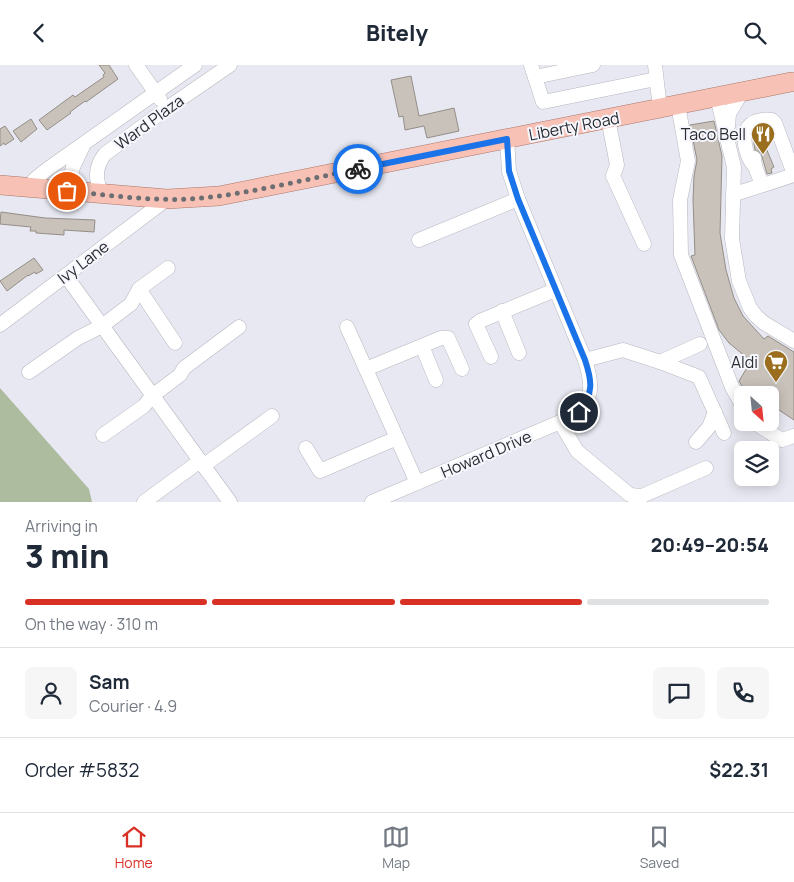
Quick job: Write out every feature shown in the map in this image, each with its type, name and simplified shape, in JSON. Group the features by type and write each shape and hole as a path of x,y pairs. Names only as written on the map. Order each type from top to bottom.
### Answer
{"main road":[{"name":"Liberty Road","path":"0,185 167,199 242,193 742,92 791,79"}],"street":[{"path":"136,65 166,109"},
{"name":"Ward Plaza","path":"29,188 39,175 195,65"},
{"name":"Ward Plaza","path":"101,194 96,174 102,157 166,109 230,65"},
{"path":"593,65 533,71 543,102 656,72 688,161 680,199 681,255 734,391"},
{"path":"726,129 729,114 742,92"},
{"path":"717,97 734,167 732,239 738,274 744,294 756,316 794,341"},
{"path":"608,118 617,165 613,176 644,244"},
{"path":"733,193 738,193 794,175 775,123 758,127 750,135 749,143 762,185"},
{"name":"Howard Drive","path":"372,502 572,417 587,402 591,389 590,375 518,199 509,171 507,139"},
{"name":"Ward Plaza","path":"67,191 73,167 86,141"},
{"name":"Ivy Lane","path":"0,325 167,199"},
{"path":"419,240 518,199"},
{"path":"30,372 78,338 102,326 131,305 139,289 168,268"},
{"path":"66,276 230,502"},
{"path":"139,289 175,343"},
{"path":"491,357 476,324 502,311 556,290"},
{"path":"502,311 519,353"},
{"path":"103,435 144,406 152,396 180,375 184,368 239,327"},
{"path":"347,327 417,483"},
{"path":"366,369 441,338 448,338 462,369"},
{"path":"660,362 700,344"},
{"path":"422,346 436,380"},
{"path":"585,360 623,350 699,377 724,433"},
{"path":"696,443 708,427 715,412"},
{"path":"144,502 272,416"},
{"path":"560,422 577,451 630,495 642,496 706,468"},
{"path":"768,431 782,440 794,436"},
{"path":"306,448 320,471 397,438"}],"green space":[{"path":"0,388 89,489 92,502 0,502"}],"building":[{"path":"99,65 109,65 118,79 47,130 39,120 73,95 75,97 104,77 105,73"},
{"path":"411,76 419,116 454,108 459,131 427,138 424,126 405,130 403,116 399,117 391,80"},
{"path":"31,119 37,129 21,142 13,131"},
{"path":"714,121 722,156 720,233 726,270 734,298 743,316 764,339 768,336 794,352 794,420 779,410 779,386 742,386 739,381 751,361 729,343 719,330 691,256 695,255 693,200 697,160 690,125"},
{"path":"5,126 14,139 0,146 0,129"},
{"name":"Taco Bell","path":"761,136 774,167 771,169 772,173 767,174 761,153 755,150 753,139"},
{"path":"1,212 45,218 95,220 94,232 64,230 64,235 36,233 36,231 30,231 31,227 0,224"},
{"path":"34,258 43,270 36,274 35,272 28,275 7,291 0,281"}],"way so far":[{"path":"67,191 188,199 242,193 358,169"}],"place":[{"name":"Taco Bell","path":"763,155"},
{"name":"Aldi","path":"776,383"}],"route":[{"path":"358,169 507,139 509,171 518,199 590,375 591,389 587,402 579,412"}]}
